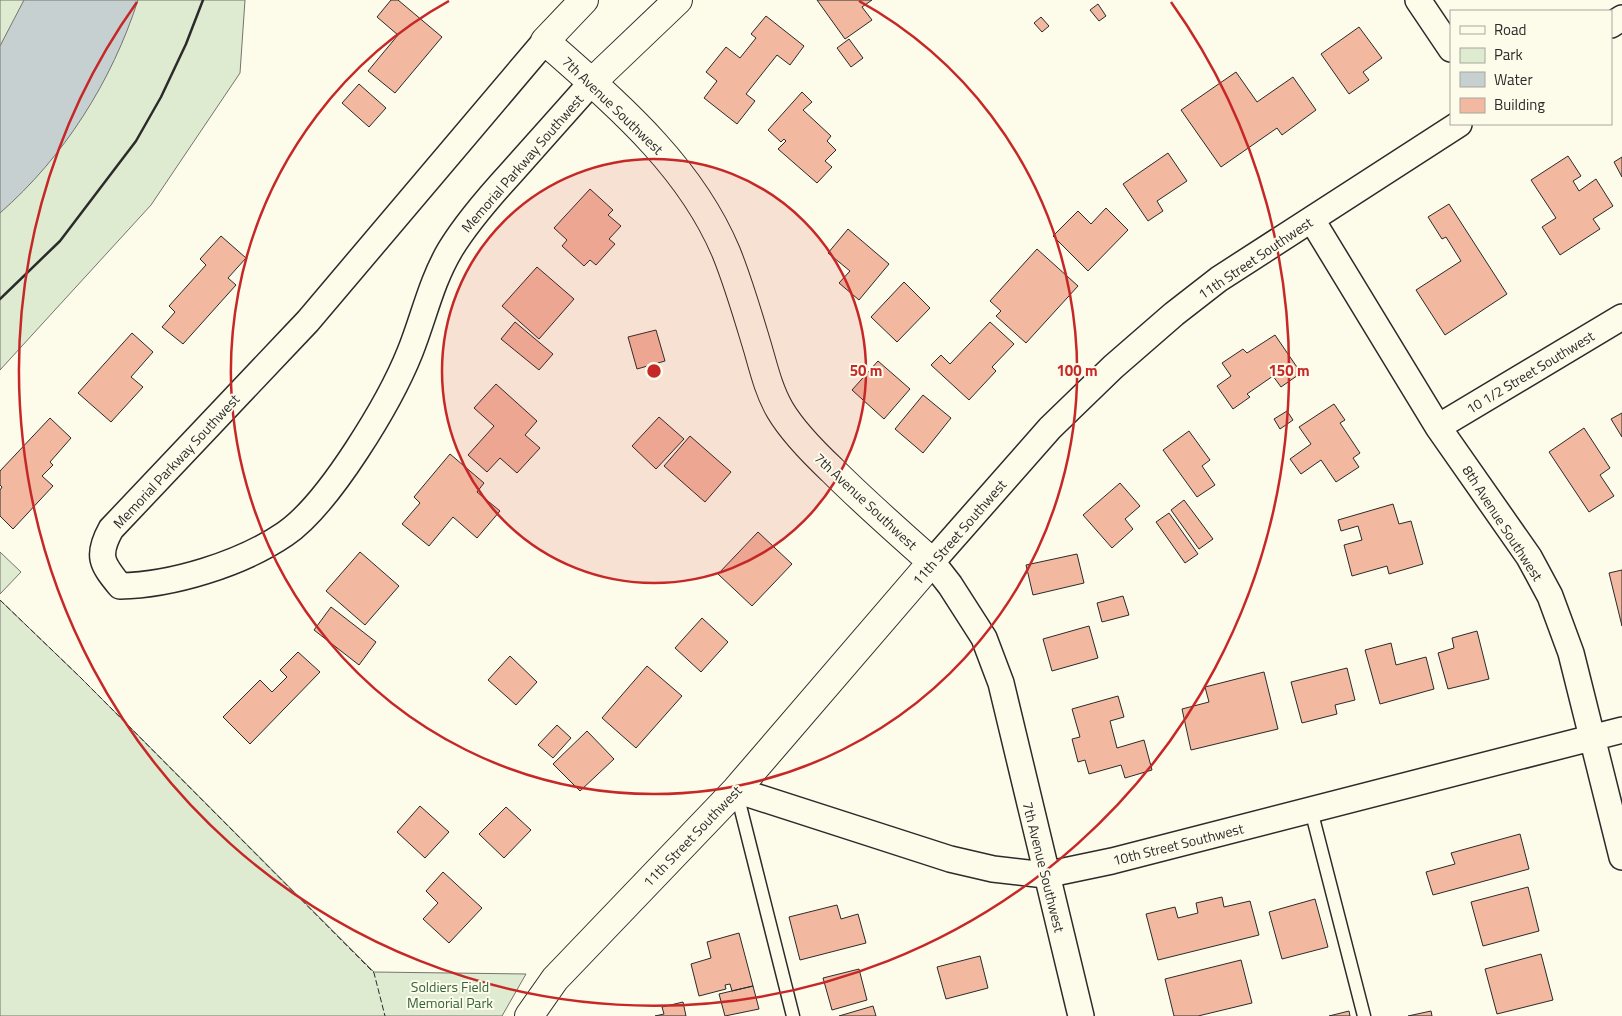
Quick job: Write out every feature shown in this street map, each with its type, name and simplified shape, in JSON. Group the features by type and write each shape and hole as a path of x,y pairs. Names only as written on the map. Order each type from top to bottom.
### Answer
{"street":[{"name":"Memorial Parkway Southwest","path":"584,0 545,41 308,321 111,530 102,545 103,566 120,586 149,585 217,566 255,550 285,534 305,516 332,484 386,405 410,352 436,274 451,248 475,214 592,82 678,0"},
{"path":"1418,0 1450,48"},
{"name":"7th Avenue Southwest","path":"545,41 634,121 666,156 690,187 712,223 739,286 771,392 781,411 812,450 862,500 932,562 950,585 984,638 1001,682 1045,875 1081,1016"},
{"name":"11th Street Southwest","path":"529,1016 554,980 736,790 1050,428 1113,368 1174,314 1219,279 1457,125"},
{"name":"8th Avenue Southwest","path":"1312,220 1438,427 1529,557 1550,596 1571,653 1622,857"},
{"name":"10 1/2 Street Southwest","path":"1438,427 1622,317"},
{"name":"10th Street Southwest","path":"736,790 950,859 993,868 1045,875 1112,861 1622,730"}],"lane":[{"path":"736,790 793,1016"},
{"path":"1311,810 1364,1016"}],"green space":[{"path":"0,0 245,0 240,73 151,205 0,370"},
{"path":"0,552 21,572 0,594"},
{"name":"Soldiers Field Memorial Park","path":"0,600 81,678 374,972 526,974 502,1016 0,1016"}],"water":[{"path":"24,0 138,0 114,60 83,116 45,167 0,213 0,46"}],"building":[{"path":"391,0 398,0 442,37 395,93 368,71 398,35 377,17"},
{"path":"817,0 872,0 862,7 872,20 845,39"},
{"path":"1098,4 1106,16 1099,21 1090,10"},
{"path":"766,16 804,46 790,65 777,55 746,94 755,101 737,124 704,98 717,81 706,72 726,47 740,58 756,38 751,34"},
{"path":"1041,17 1049,26 1042,32 1034,23"},
{"path":"1359,27 1382,58 1363,72 1369,80 1349,94 1321,54"},
{"path":"849,39 863,58 851,67 837,48"},
{"path":"1236,72 1257,102 1293,77 1316,110 1282,135 1277,128 1221,167 1181,110"},
{"path":"359,84 386,108 369,127 342,103"},
{"path":"802,92 812,102 803,110 831,136 827,141 836,150 825,161 832,167 817,183 778,149 786,141 784,139 781,142 768,130"},
{"path":"1168,153 1187,181 1157,201 1163,211 1148,221 1123,184"},
{"path":"1568,156 1581,176 1573,181 1579,191 1596,179 1613,206 1593,219 1600,229 1560,255 1542,227 1556,218 1531,180"},
{"path":"1622,157 1622,177 1614,162"},
{"path":"590,189 613,210 608,215 621,226 609,239 615,244 596,265 590,260 584,266 562,246 567,240 554,228"},
{"path":"1449,204 1507,294 1445,335 1416,290 1461,261 1446,237 1442,239 1428,217"},
{"path":"1106,208 1128,230 1088,271 1053,236 1078,211 1091,224"},
{"path":"848,229 889,264 859,300 839,283 850,271 828,253"},
{"path":"221,236 246,258 228,278 236,285 183,344 162,327 175,312 169,306 206,265 200,259"},
{"path":"1037,249 1078,286 1026,343 996,316 1001,311 990,301"},
{"path":"537,267 574,299 539,339 502,306"},
{"path":"904,282 930,308 897,342 871,317"},
{"path":"515,322 553,354 539,370 501,339"},
{"path":"990,322 1014,344 992,367 996,371 969,400 931,365 941,355 950,364"},
{"path":"656,330 665,361 637,369 628,337"},
{"path":"132,333 153,352 131,377 143,387 111,422 78,393"},
{"path":"1275,335 1301,373 1281,387 1273,376 1247,394 1250,397 1233,409 1217,386 1231,376 1222,363 1243,349 1247,353"},
{"path":"878,361 910,389 884,419 852,390"},
{"path":"496,384 537,421 525,435 540,448 517,473 500,458 487,472 468,455 494,426 474,408"},
{"path":"923,395 951,418 923,453 895,429"},
{"path":"1334,404 1345,420 1340,423 1360,453 1353,458 1359,467 1336,482 1321,460 1301,474 1290,459 1311,444 1299,427"},
{"path":"1287,411 1293,420 1280,429 1274,419"},
{"path":"1622,413 1622,437 1611,419"},
{"path":"659,417 684,439 656,469 632,446"},
{"path":"50,418 71,438 50,462 53,465 42,476 53,486 13,529 0,516 0,490 2,487 0,485 0,471"},
{"path":"1584,428 1610,468 1600,475 1614,496 1589,512 1549,452"},
{"path":"1189,431 1210,460 1202,466 1215,485 1197,497 1163,450"},
{"path":"690,436 731,472 705,502 664,466"},
{"path":"450,454 484,483 477,492 500,511 477,538 453,517 429,546 402,524 420,503 414,497"},
{"path":"1120,483 1140,506 1125,519 1133,529 1112,548 1083,515"},
{"path":"1184,500 1213,539 1199,549 1171,510"},
{"path":"1393,504 1399,524 1411,521 1423,564 1389,574 1387,566 1352,576 1344,545 1362,540 1358,526 1341,531 1338,520"},
{"path":"1169,513 1198,554 1185,563 1156,522"},
{"path":"758,532 792,564 752,606 718,574"},
{"path":"360,552 399,586 365,625 326,591"},
{"path":"1077,554 1084,583 1033,595 1026,565"},
{"path":"1622,570 1622,626 1609,573"},
{"path":"1123,596 1129,615 1102,622 1097,603"},
{"path":"331,607 376,642 359,665 314,630"},
{"path":"702,618 728,642 701,672 675,648"},
{"path":"1089,626 1098,658 1052,671 1043,639"},
{"path":"1477,631 1489,679 1448,689 1438,653 1454,648 1452,638"},
{"path":"1391,643 1396,665 1426,657 1434,689 1380,704 1365,650"},
{"path":"298,652 320,672 250,744 223,717 260,680 272,692 287,677 280,670"},
{"path":"510,656 537,682 516,705 488,680"},
{"path":"647,666 682,696 636,748 602,718"},
{"path":"1347,668 1355,700 1335,705 1337,714 1302,723 1291,682"},
{"path":"1264,672 1278,729 1191,750 1182,709 1209,702 1205,687"},
{"path":"1118,696 1124,717 1110,721 1117,748 1144,740 1152,770 1125,778 1121,765 1089,774 1085,760 1078,762 1072,739 1080,737 1072,709"},
{"path":"557,725 571,738 553,758 538,745"},
{"path":"587,731 614,759 580,791 553,764"},
{"path":"420,806 449,832 425,858 397,832"},
{"path":"506,807 531,830 504,858 479,834"},
{"path":"1520,834 1529,869 1433,895 1426,872 1455,864 1451,853"},
{"path":"443,872 482,908 449,943 423,919 438,903 426,891"},
{"path":"1528,887 1539,931 1483,946 1471,902"},
{"path":"1222,897 1224,907 1250,901 1259,935 1158,960 1146,914 1175,907 1178,918 1198,913 1196,903"},
{"path":"1315,899 1328,947 1282,959 1269,912"},
{"path":"837,905 841,919 858,914 866,943 800,960 789,917"},
{"path":"739,933 753,986 732,991 730,984 725,985 726,989 699,996 691,964 711,958 707,942"},
{"path":"1541,954 1553,1000 1497,1014 1485,969"},
{"path":"980,956 988,988 946,999 937,967"},
{"path":"1241,960 1252,1003 1198,1016 1174,1016 1165,979"},
{"path":"859,969 867,1000 832,1010 823,978"},
{"path":"753,986 759,1009 725,1016 719,994"},
{"path":"683,1002 686,1016 655,1016 664,1014 662,1007"},
{"path":"873,1006 876,1016 839,1016"},
{"path":"1349,1011 1350,1016 1329,1016"},
{"path":"1431,1011 1432,1016 1408,1016"}],"fence":[{"path":"0,600 81,678 374,973 385,1016"}],"wall":[{"path":"0,299 60,241 136,141 161,97 186,44 203,0"}]}
